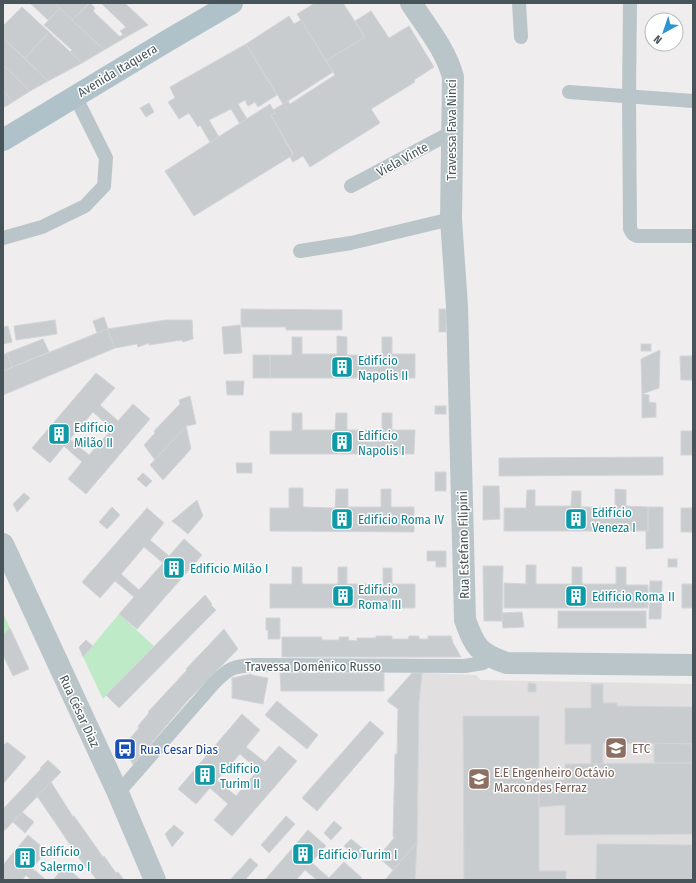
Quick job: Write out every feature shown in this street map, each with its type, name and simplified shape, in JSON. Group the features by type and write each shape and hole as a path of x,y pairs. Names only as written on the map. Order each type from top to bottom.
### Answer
{"main road":[{"name":"Avenida Itaquera","path":"3,140 167,40 232,3"}],"street":[{"name":"Travessa Fava Ninci","path":"411,3 444,54 453,77 451,219"},
{"name":"Rua Estefano Filipini","path":"451,219 457,306 465,620 471,636 481,651 490,658"},
{"name":"Rua César Diaz","path":"3,544 118,792 155,880"},
{"path":"490,658 507,663 693,665"}],"lane":[{"path":"519,3 521,37"},
{"path":"630,3 629,97 631,232 637,236 693,236"},
{"path":"569,92 693,101"},
{"path":"3,238 42,227 84,206 104,186 106,158 75,96"},
{"name":"Viela Vinte","path":"351,186 452,132"},
{"path":"300,251 351,243 451,219"},
{"name":"Travessa Domênico Russo","path":"118,792 214,683 226,672 237,666 465,666 483,663 490,658"}],"shaded area":[{"path":"422,673 476,675 481,680 693,684 693,880 415,880 419,702"}],"green space":[{"path":"3,613 10,628 3,635"},
{"path":"119,614 154,646 103,699 83,657"}],"building":[{"path":"30,3 55,3 60,8 48,20"},
{"path":"55,3 89,3 72,20"},
{"path":"90,3 95,8 93,11 120,37 123,34 126,37 104,50 72,20"},
{"path":"101,3 125,3 148,25 126,37 120,31 126,27"},
{"path":"315,3 343,3 365,37 326,61 297,14"},
{"path":"22,7 49,32 25,58 3,38 3,26"},
{"path":"60,8 104,50 82,63 70,52 72,50 44,25"},
{"path":"371,11 389,38 409,26 434,67 414,80 415,82 371,109 380,123 310,167 303,156 293,162 290,157 293,153 271,115 275,113 273,110 288,101 290,104 335,75 326,61 365,37 355,21"},
{"path":"289,16 294,24 301,20 333,72 283,104 246,44"},
{"path":"49,32 82,63 48,81 25,58"},
{"path":"3,38 48,81 30,91 3,65"},
{"path":"246,44 277,95 258,107 255,102 248,106 245,100 238,104 247,119 240,124 231,109 209,120 219,137 210,142 200,125 198,127 189,113 179,119 168,102 175,98 170,87"},
{"path":"3,65 30,91 13,102 3,91"},
{"path":"3,91 13,102 3,108"},
{"path":"149,103 154,112 146,117 140,108"},
{"path":"270,104 275,113 271,115 293,155 194,216 165,171"},
{"path":"241,309 342,310 342,330 286,330 286,327 241,327"},
{"path":"439,309 446,309 446,332 439,332"},
{"path":"104,317 108,329 97,333 93,321"},
{"path":"55,320 57,334 16,340 14,326"},
{"path":"166,320 192,320 193,339 183,342 182,340 149,345 149,343 138,347 137,344 115,348 107,329"},
{"path":"240,325 242,353 224,354 222,327"},
{"path":"8,326 12,342 3,344 3,327"},
{"path":"107,329 115,348 3,395 3,371"},
{"name":"Edifício Napolis II","path":"337,336 347,337 347,355 382,355 382,337 392,337 392,354 415,354 415,378 270,378 270,355 292,355 292,337 302,337 302,354 337,354"},
{"path":"43,339 49,352 12,367 7,353"},
{"path":"641,344 651,344 651,351 641,351"},
{"path":"660,350 659,388 642,394 641,359"},
{"path":"7,353 12,367 3,371 3,355"},
{"path":"253,355 270,355 270,378 253,378"},
{"path":"680,356 693,356 693,380 681,380"},
{"name":"Edifício Milão II","path":"96,373 115,388 100,405 118,421 133,404 150,419 86,494 68,479 82,462 64,446 50,463 32,448","holes":["93,412 112,429 89,455 70,439"]},
{"path":"226,381 244,381 243,395 227,395"},
{"path":"642,394 649,395 649,402 656,403 656,417 642,418"},
{"path":"190,396 196,424 186,426 155,460 144,445 155,433 154,431 180,404 179,400"},
{"path":"435,406 446,406 446,414 435,414"},
{"name":"Edifício Napolis I","path":"292,413 302,413 302,430 335,430 336,413 347,413 347,430 382,430 382,413 392,413 392,430 415,430 414,454 270,454 270,431 292,431"},
{"path":"186,426 191,449 163,480 150,465"},
{"path":"681,431 693,431 693,455 681,455"},
{"path":"663,457 663,475 499,476 499,458"},
{"path":"236,463 252,463 252,473 237,473"},
{"path":"435,472 446,472 446,491 435,491"},
{"path":"143,473 152,481 146,487 137,479"},
{"path":"483,486 499,486 500,519 483,520"},
{"name":"Edifício Roma IV","path":"289,488 303,488 303,507 335,508 336,489 348,489 348,507 381,507 381,489 391,489 391,507 414,507 414,532 270,531 270,508 289,508"},
{"name":"Edifício Veneza I","path":"615,489 626,490 626,506 648,507 648,531 504,531 504,508 526,508 527,490 535,490 535,506 571,506 572,491 581,491 581,507 615,507"},
{"path":"24,493 30,498 17,512 13,504"},
{"path":"197,500 203,516 188,534 172,521"},
{"path":"112,507 120,515 107,529 99,522"},
{"path":"648,507 663,507 663,548 646,549"},
{"name":"Edifício Milão I","path":"147,508 164,523 150,540 169,556 184,539 202,555 137,629 119,614 134,597 115,581 100,598 82,582","holes":["144,547 163,563 139,590 121,574"]},
{"path":"681,508 693,508 693,532 681,532"},
{"path":"427,551 446,551 446,567 436,567 436,561 427,561"},
{"path":"668,559 677,559 677,567 668,567"},
{"name":"Edifício Roma II","path":"526,565 536,565 536,584 572,584 572,567 582,567 582,584 616,584 616,567 626,567 626,585 648,585 648,608 504,608 504,583 526,584"},
{"path":"483,566 503,566 502,621 484,621"},
{"name":"Edifício Roma III","path":"292,567 302,567 302,584 338,584 338,567 347,567 347,584 383,584 383,568 392,568 392,584 415,584 415,608 270,608 270,584 292,584"},
{"path":"650,581 662,581 661,619 649,619"},
{"path":"682,584 693,584 693,608 682,608"},
{"path":"205,595 216,610 119,708 106,695"},
{"path":"558,611 646,611 646,628 558,628"},
{"path":"522,612 524,627 503,628 502,613"},
{"path":"266,618 280,618 280,639 268,639"},
{"path":"10,628 29,669 13,676 3,655 3,635"},
{"path":"224,629 238,649 189,699 133,765 128,754 133,749 126,743 139,728 138,726 149,713 148,712"},
{"path":"376,636 392,636 392,639 408,639 409,636 419,636 419,639 428,639 428,636 451,636 453,643 461,657 282,657 282,637 322,637 322,640 339,640 339,637 349,637 348,640 357,641 357,638 376,638"},
{"path":"86,640 93,646 83,657 79,647"},
{"path":"280,673 384,673 384,691 281,691"},
{"path":"412,673 422,673 419,702 417,842 393,870 378,857 395,837 393,837 395,754 397,754 398,709 387,701"},
{"path":"251,674 268,678 263,704 232,698 232,678"},
{"path":"528,683 536,684 536,692 528,692"},
{"path":"591,684 603,684 603,703 617,703 617,706 693,707 693,744 603,743 603,764 591,764 591,744 565,744 565,708 591,708"},
{"path":"277,701 318,735 307,749 265,715"},
{"name":"Edifício Turim II","path":"242,714 260,730 246,747 265,762 279,746 297,761 232,836 214,820 228,804 210,788 196,804 178,789","holes":["240,754 258,770 236,796 217,780"]},
{"path":"463,716 539,716 539,871 566,871 566,880 464,880"},
{"path":"370,721 384,733 317,811 302,798"},
{"path":"7,742 26,757 3,784 3,746"},
{"path":"654,743 692,744 692,763 654,763"},
{"path":"48,760 61,772 3,832 3,809"},
{"path":"692,763 693,834 565,835 565,805 539,807 539,781 565,780 565,764"},
{"path":"51,782 73,817 74,816 103,857 104,856 116,873 118,872 124,880 97,880 87,867 86,868 37,796"},
{"path":"22,812 34,822 25,833 13,822"},
{"path":"286,816 295,824 269,853 261,845"},
{"path":"334,821 342,828 331,840 324,833"},
{"path":"174,825 184,833 172,847 165,834"},
{"name":"Edifício Turim I","path":"308,830 326,846 311,862 329,878 344,862 362,878 360,880 317,880 305,870 296,880 265,880"},
{"name":"Edifício Salermo I","path":"28,835 47,851 32,868 46,880 31,880 26,875 22,880 3,880 3,865"},
{"path":"351,839 366,851 359,859 344,846"},
{"path":"417,842 415,880 385,880 395,868"},
{"path":"597,844 692,845 692,880 596,880"},
{"path":"250,858 258,865 245,880 230,880"},
{"name":"Edifício Salermo I","path":"65,866 81,880 53,880"}],"place":[{"name":"Edifício Napolis II","path":"342,367"},
{"name":"Edifício Milão II","path":"59,434"},
{"name":"Edifício Napolis I","path":"342,442"},
{"name":"Edifício Roma IV","path":"342,519"},
{"name":"Edifício Veneza I","path":"576,519"},
{"name":"Edifício Milão I","path":"174,568"},
{"name":"Edifício Roma III","path":"343,596"},
{"name":"Edifício Roma II","path":"576,596"},
{"name":"ETC","path":"616,748"},
{"name":"Rua Cesar Dias","path":"125,749"},
{"name":"Edifício Turim II","path":"205,775"},
{"name":"E.E Engenheiro Octávio Marcondes Ferraz","path":"479,779"},
{"name":"Edifício Turim I","path":"303,854"},
{"name":"Edifício Salermo I","path":"25,858"}]}
